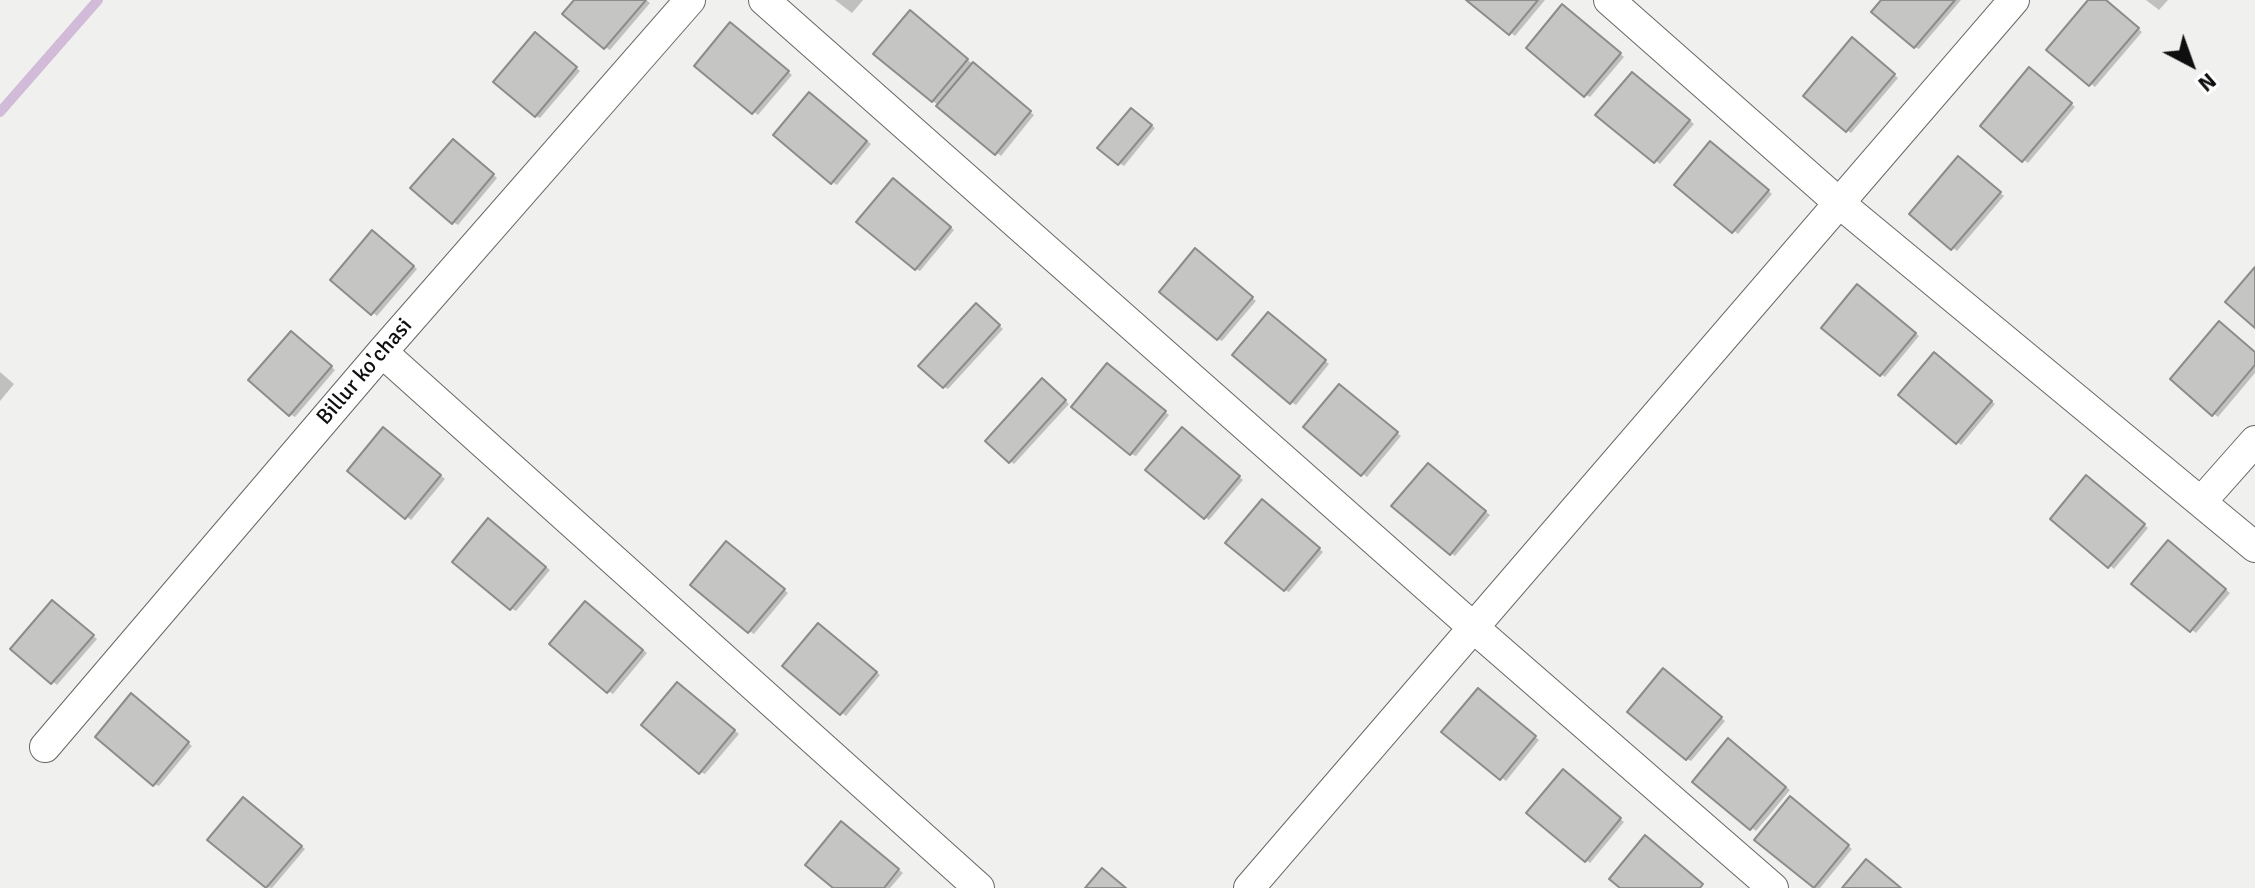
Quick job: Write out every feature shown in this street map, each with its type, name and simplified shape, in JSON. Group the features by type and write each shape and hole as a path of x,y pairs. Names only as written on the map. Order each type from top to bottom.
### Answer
{"street":[{"name":"Billur ko'chasi","path":"45,747 382,352 690,0"},
{"path":"764,0 1773,888"},
{"path":"1609,0 1838,202 2255,547"},
{"path":"1249,888 2014,0"},
{"path":"382,352 979,888"},
{"path":"2201,502 2255,441"}],"building":[{"path":"574,0 646,0 604,49 562,14"},
{"path":"1466,0 1538,0 1509,35"},
{"path":"1881,0 1955,0 1914,48 1871,12"},
{"path":"2088,0 2106,0 2139,28 2089,86 2046,50"},
{"path":"1562,4 1621,53 1584,97 1526,48"},
{"path":"910,10 968,59 932,102 873,54"},
{"path":"730,22 789,71 752,114 694,66"},
{"path":"535,32 577,67 535,117 493,82"},
{"path":"1852,37 1895,74 1846,132 1803,96"},
{"path":"973,62 1031,111 995,155 936,106"},
{"path":"2029,67 2072,103 2022,162 1980,126"},
{"path":"1632,72 1690,120 1654,163 1595,115"},
{"path":"809,92 867,141 831,184 773,135"},
{"path":"1131,108 1152,125 1118,165 1097,148"},
{"path":"453,139 494,174 452,224 410,188"},
{"path":"1710,141 1769,190 1732,233 1674,185"},
{"path":"1958,156 2001,192 1951,250 1909,214"},
{"path":"893,178 951,227 915,270 856,222"},
{"path":"372,230 414,266 371,315 330,280"},
{"path":"1195,248 1253,297 1217,340 1159,292"},
{"path":"2255,267 2255,328 2225,302"},
{"path":"1857,284 1916,333 1880,376 1821,328"},
{"path":"976,303 1000,325 943,388 918,366"},
{"path":"1268,312 1326,360 1290,404 1232,355"},
{"path":"2219,321 2255,352 2255,365 2212,416 2170,379"},
{"path":"291,331 332,366 289,416 248,380"},
{"path":"1934,352 1992,401 1956,444 1898,395"},
{"path":"1107,363 1166,411 1130,455 1071,407"},
{"path":"1042,378 1066,400 1009,463 985,441"},
{"path":"1339,384 1398,432 1361,476 1303,427"},
{"path":"383,427 441,475 405,519 347,471"},
{"path":"1182,427 1240,476 1204,519 1145,470"},
{"path":"1428,463 1486,511 1450,555 1391,506"},
{"path":"2086,475 2145,524 2108,568 2050,519"},
{"path":"1262,499 1320,548 1284,591 1225,543"},
{"path":"488,518 546,567 510,610 452,562"},
{"path":"2168,540 2226,589 2190,632 2131,584"},
{"path":"726,541 785,589 748,633 690,585"},
{"path":"52,600 94,635 51,684 10,649"},
{"path":"585,601 643,650 607,693 549,644"},
{"path":"818,623 877,672 840,715 782,666"},
{"path":"1663,668 1722,717 1686,760 1627,712"},
{"path":"677,682 735,730 699,774 641,725"},
{"path":"1478,688 1536,736 1500,780 1441,732"},
{"path":"131,693 189,742 153,786 95,737"},
{"path":"1728,738 1786,787 1750,830 1692,782"},
{"path":"1563,769 1621,818 1585,862 1526,813"},
{"path":"1790,796 1849,845 1814,888 1754,840"},
{"path":"243,797 302,846 266,888 207,840"},
{"path":"841,821 899,869 884,888 833,888 805,865"},
{"path":"1645,835 1703,884 1700,888 1620,888 1609,879"},
{"path":"1866,859 1901,888 1842,888"},
{"path":"1102,868 1126,888 1085,888"}],"waterway":[{"path":"0,112 98,0"}]}
